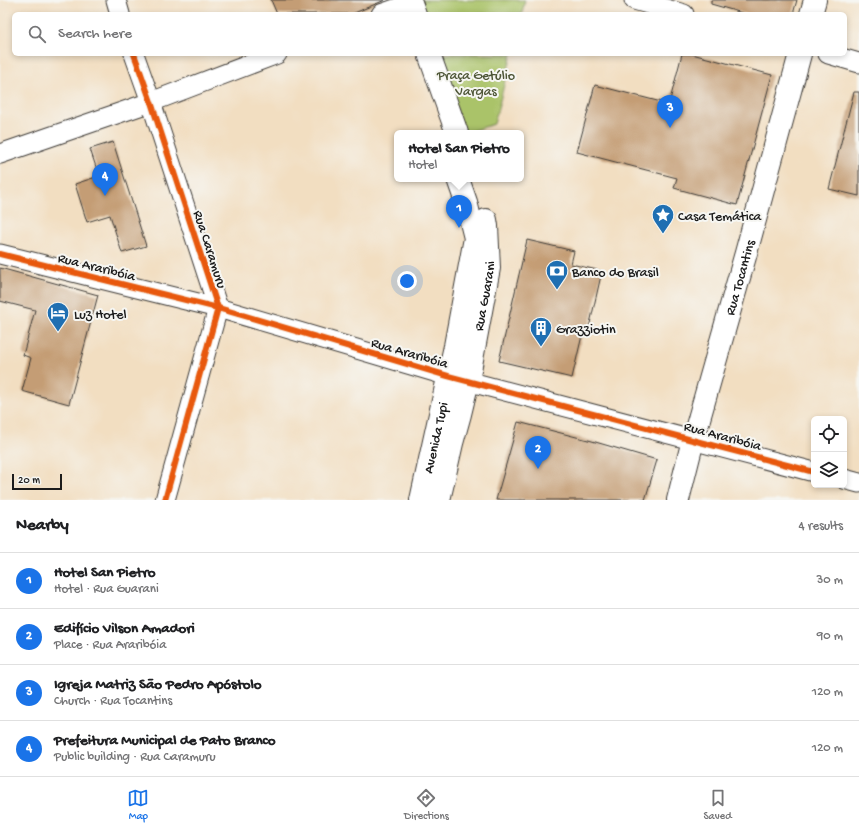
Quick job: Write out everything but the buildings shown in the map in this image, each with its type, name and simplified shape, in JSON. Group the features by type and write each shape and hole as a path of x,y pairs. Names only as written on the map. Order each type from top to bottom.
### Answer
{"main road":[{"path":"812,12 815,0"},
{"path":"415,56 441,130"},
{"path":"430,56 456,130"},
{"name":"Rua Tocantins","path":"678,500 693,440 799,56"},
{"name":"Rua Guarani","path":"459,182 466,202 475,238 455,346 460,414"},
{"name":"Rua Guarani","path":"458,378 489,268 487,226 475,182"},
{"name":"Avenida Tupi","path":"421,500 458,378"},
{"name":"Avenida Tupi","path":"439,500 460,414"}],"street":[{"path":"116,0 119,12"},
{"path":"634,0 677,12"},
{"name":"Rua Caramuru","path":"135,56 218,308 166,500"},
{"path":"0,154 151,102 272,56"},
{"path":"835,56 859,63"},
{"name":"Rua Araribóia","path":"0,254 218,308 458,378 811,471"},
{"path":"847,481 859,483"}],"green space":[{"path":"416,0 525,0 522,12 420,12"},
{"name":"Praça Getúlio Vargas","path":"437,56 511,56 494,124 475,130 464,130"}],"cycle path":[{"path":"135,56 218,308 165,500"},
{"path":"0,254 218,308 448,376 811,471"}],"place":[{"name":"Igreja Matriz São Pedro Apóstolo","path":"670,128"},
{"name":"Prefeitura Municipal de Pato Branco","path":"105,196"},
{"name":"Hotel San Pietro","path":"459,228"},
{"name":"Casa Temática","path":"663,234"},
{"name":"Banco do Brasil","path":"557,290"},
{"name":"Luz Hotel","path":"58,332"},
{"name":"Grazziotin","path":"541,348"},
{"name":"Edifício Vilson Amadori","path":"538,469"}]}
